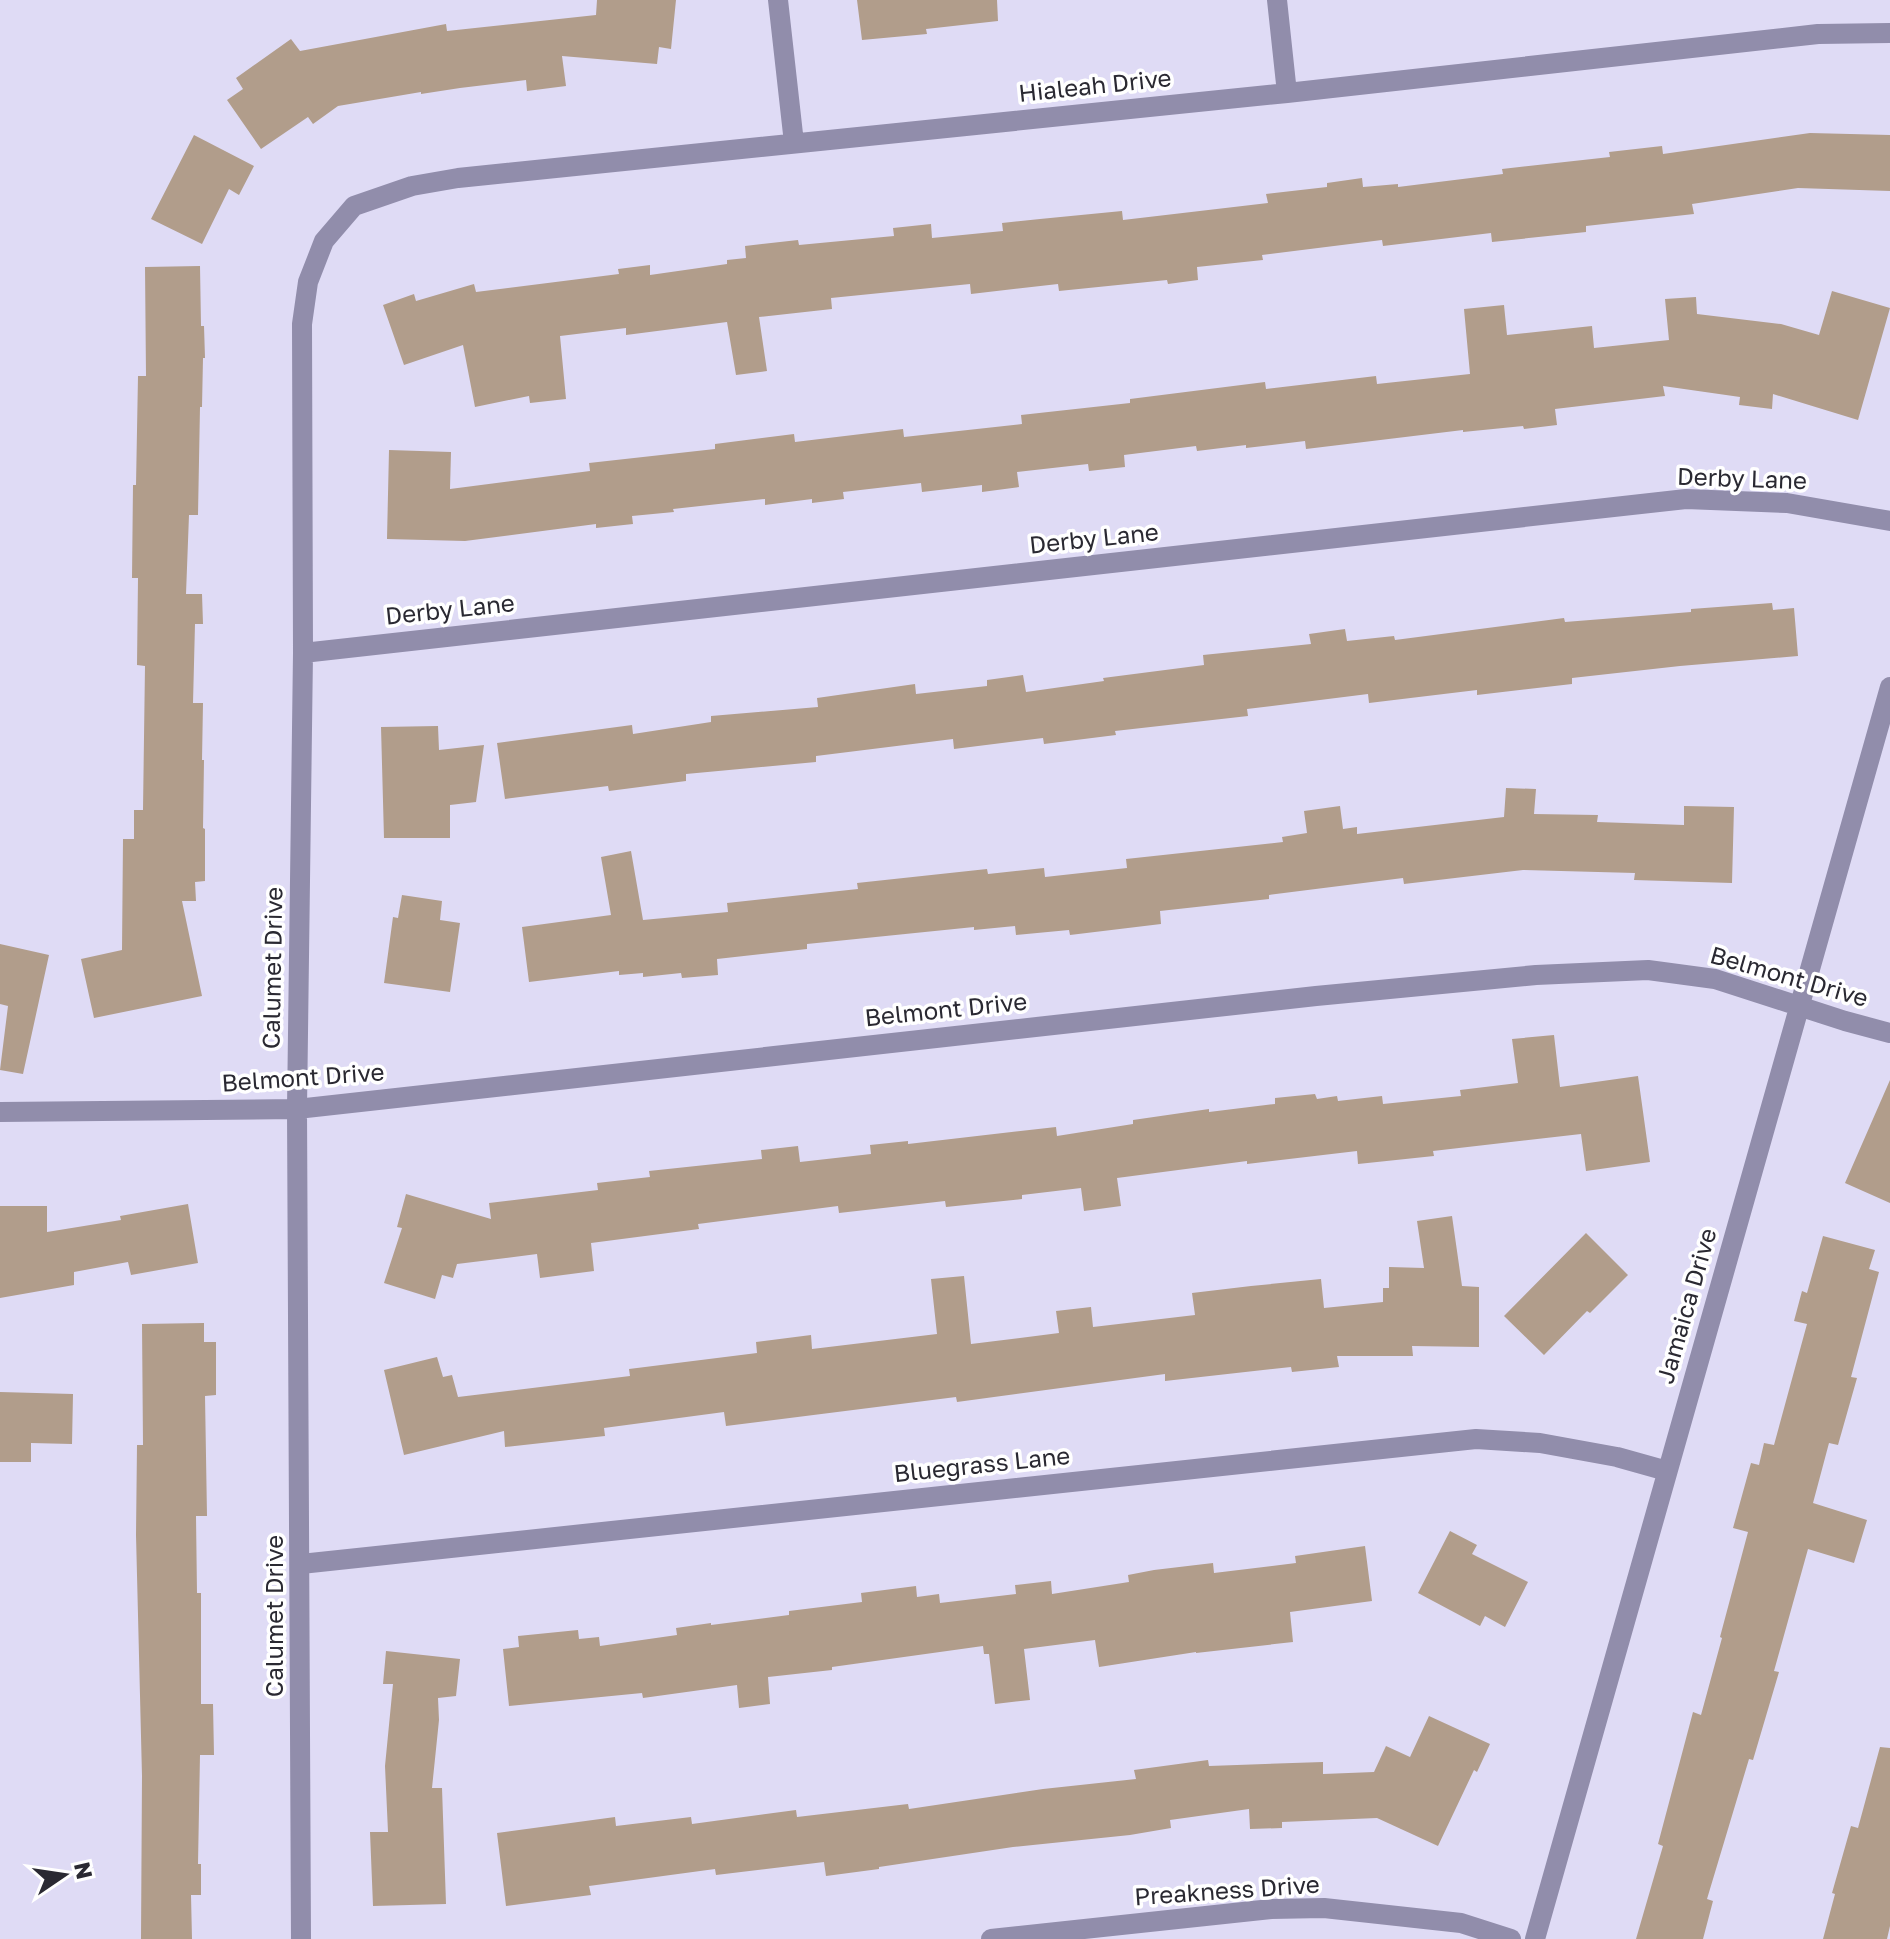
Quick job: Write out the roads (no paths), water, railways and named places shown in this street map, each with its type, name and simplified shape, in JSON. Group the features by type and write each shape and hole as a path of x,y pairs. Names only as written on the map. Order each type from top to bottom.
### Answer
{"street":[{"path":"778,0 794,143"},
{"path":"1277,0 1287,93"},
{"name":"Hialeah Drive","path":"324,241 354,206 412,186 458,178 1287,93 1818,34 1890,33"},
{"name":"Calumet Drive","path":"301,1939 297,1109 303,653 302,324 308,282 324,241"},
{"name":"Derby Lane","path":"303,653 1686,499 1787,503 1890,521"},
{"name":"Jamaica Drive","path":"1535,1939 1890,687"},
{"name":"Belmont Drive","path":"0,1112 297,1109 1316,996 1536,975 1648,970 1715,979 1890,1033"},
{"name":"Bluegrass Lane","path":"301,1564 1476,1439 1540,1443 1617,1457 1667,1471"},
{"name":"Preakness Drive","path":"991,1939 1271,1909 1324,1908 1461,1923 1511,1939"}]}
